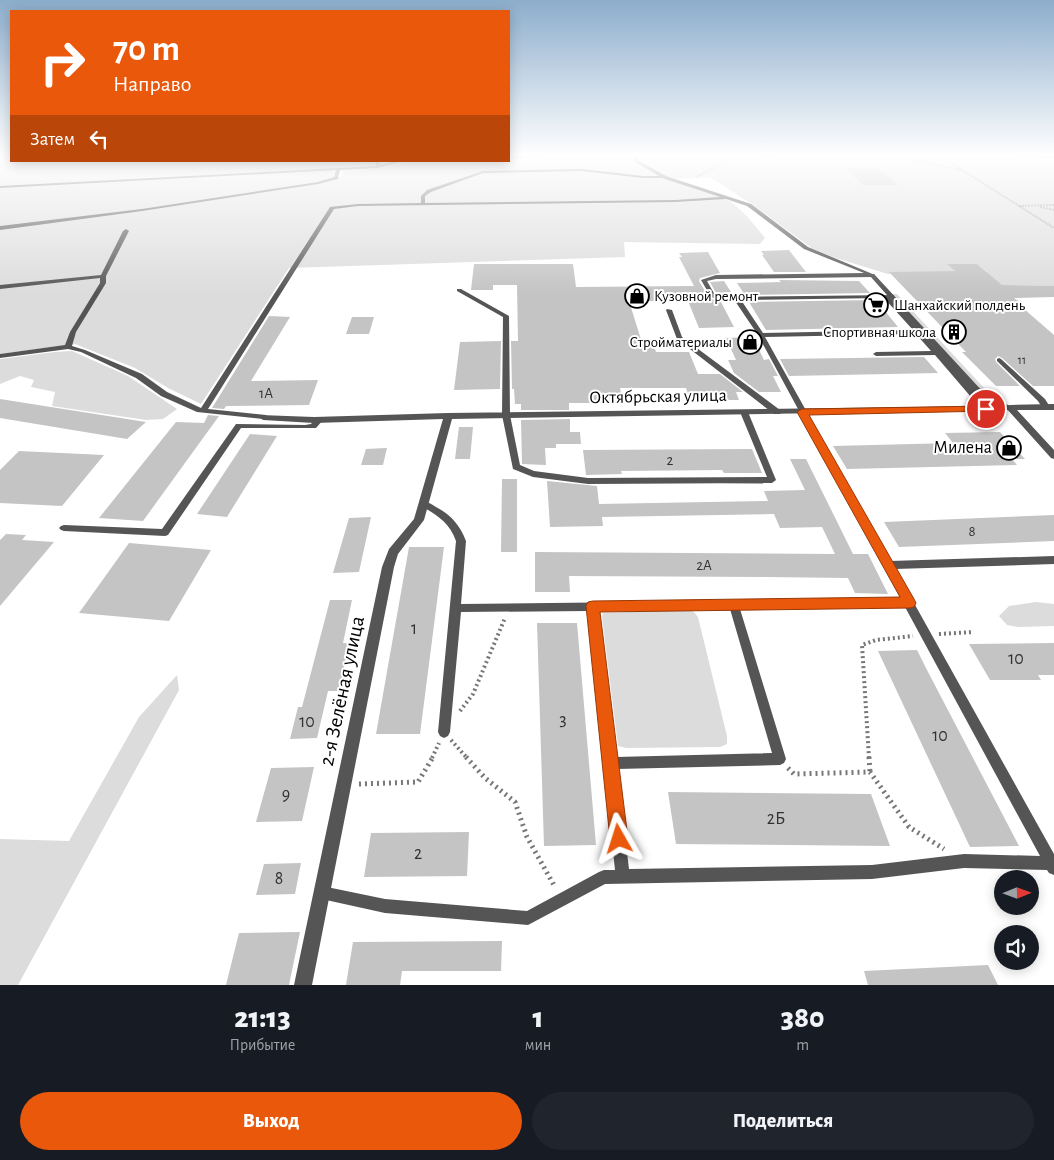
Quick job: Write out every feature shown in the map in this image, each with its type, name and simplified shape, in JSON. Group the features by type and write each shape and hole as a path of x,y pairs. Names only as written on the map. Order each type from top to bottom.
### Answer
{"street":[{"path":"872,275 888,296 982,396 1010,408 1054,456"},
{"name":"Октябрьская улица","path":"263,417 319,420 448,416 1050,407"},
{"name":"2-я Зелёная улица","path":"303,985 390,560 393,552 419,520 448,416"}],"lane":[{"path":"0,228 192,202"},
{"path":"203,410 332,208 358,205 594,202"},
{"path":"739,202 749,205 806,248 872,275"},
{"path":"68,347 73,332 103,282 104,276 126,231"},
{"path":"872,275 716,277 704,280 705,285 713,296 724,299 888,296 986,409"},
{"path":"0,287 104,276"},
{"path":"459,290 506,316 506,415 516,467 533,474 588,481 772,480 744,412"},
{"path":"737,299 761,335 1053,865"},
{"path":"669,310 680,338 777,412"},
{"path":"761,335 918,332"},
{"path":"0,356 68,347 83,351 139,376 164,394 203,410 263,417"},
{"path":"876,354 936,353"},
{"path":"999,360 1041,402 1050,407"},
{"path":"64,528 165,533 239,426 305,427 313,426 319,420"},
{"path":"424,504 448,517 458,531 461,541 444,732"},
{"path":"888,565 1054,560"},
{"path":"456,608 910,603"},
{"path":"610,763 780,759 734,605"},
{"path":"593,606 623,876"},
{"path":"322,893 385,906 528,918 604,877 872,872 964,861 1053,865"}],"path":[{"path":"1013,202 1054,228"},
{"path":"1019,206 1054,205"},
{"path":"1034,206 1054,210"},
{"path":"343,785 418,782 429,766 444,732 474,694 510,607"},
{"path":"964,861 909,827 870,772 862,645 876,640 974,632"},
{"path":"444,732 485,778 515,802 527,837 562,900"},
{"path":"780,759 794,774 870,772"}],"shaded area":[{"path":"0,202 731,202 746,215 765,238 760,244 624,242 625,257 289,268 201,404 168,388 135,368 75,344 0,354"},
{"path":"748,202 1054,202 1054,286 971,285 987,272 977,264 948,264 955,271 888,274 813,249"},
{"path":"892,294 897,294 985,389 980,389"},
{"path":"72,351 128,376 177,409 163,419 146,420 52,406 55,392 31,387 34,380 20,376 0,384 0,359"},
{"path":"1036,602 1054,604 1054,626 1018,627 1007,625 999,616 1009,606"},
{"path":"688,610 694,612 698,617 727,736 727,744 720,747 626,748 618,746 603,613"},
{"path":"177,675 179,690 18,985 0,985 0,839 69,841 139,717"}],"building":[{"path":"789,250 806,272 774,272 761,251"},
{"path":"708,252 720,273 700,278 699,281 709,298 721,302 734,327 699,328 688,301 629,301 643,346 654,346 656,352 689,352 698,374 720,374 743,392 736,392 739,400 690,400 686,388 620,388 622,397 602,398 603,403 569,403 569,410 521,410 521,404 515,404 514,389 512,389 511,341 518,341 517,285 493,285 493,290 471,290 474,264 573,264 576,287 694,286 679,257 682,257 679,253"},
{"path":"947,264 977,264 1002,285 1054,286 1054,297 1014,298 1020,302 1016,302 1054,335 1054,386 1033,386 998,356 995,359 996,362 1020,386 996,386 962,352 966,352 889,272 955,271"},
{"path":"779,280 859,281 870,293 745,295 737,283 781,282"},
{"path":"724,281 731,292 716,293 710,282"},
{"path":"876,300 898,327 766,330 749,302"},
{"path":"269,316 290,317 251,381 318,380 309,405 226,406 224,409 212,408"},
{"path":"352,317 374,317 369,334 346,334"},
{"path":"753,337 764,360 769,359 778,376 773,376 781,392 759,392 734,373 728,360 736,360 726,338"},
{"path":"501,341 500,389 454,390 460,342"},
{"path":"924,357 938,373 789,376 780,359"},
{"path":"0,399 146,422 127,439 0,418"},
{"path":"208,415 219,416 143,521 99,518 176,422 204,423"},
{"path":"570,419 570,432 580,432 581,444 556,444 556,448 545,448 546,465 522,464 521,420"},
{"path":"459,427 473,427 470,459 455,459"},
{"path":"1000,432 1025,459 1012,459 1017,465 847,469 833,446 953,443 945,433"},
{"path":"250,434 277,436 227,517 197,514"},
{"path":"387,448 383,465 361,465 366,449"},
{"path":"752,449 762,473 724,473 722,470 621,471 622,474 586,475 583,450"},
{"path":"19,451 104,455 62,506 0,503 0,470"},
{"path":"790,459 806,459 853,554 868,554 888,594 855,593 848,578 766,577 569,576 570,592 535,592 535,552 835,554 822,527 780,528 774,514 602,517 603,526 550,527 547,481 597,486 599,504 768,501 764,491 805,490"},
{"path":"502,479 517,479 517,552 501,552"},
{"path":"1054,515 1054,541 899,547 884,522"},
{"path":"371,517 359,572 333,573 349,518"},
{"path":"6,534 26,535 22,540 54,542 0,606 0,540"},
{"path":"129,543 211,550 169,621 79,613"},
{"path":"409,547 444,547 420,734 376,734"},
{"path":"330,600 352,600 343,643 349,643 339,691 328,691 317,738 290,739 298,707 302,707"},
{"path":"537,623 577,623 596,845 544,846"},
{"path":"1054,643 1054,675 1038,675 1041,680 990,680 969,644"},
{"path":"917,650 1019,846 970,847 878,651"},
{"path":"314,767 302,821 256,822 271,768"},
{"path":"668,792 871,794 890,846 676,844"},
{"path":"469,832 467,876 364,877 371,833"},
{"path":"301,863 295,894 256,895 264,864"},
{"path":"300,932 289,985 226,985 239,933"},
{"path":"502,941 501,971 402,971 400,985 346,985 353,942"},
{"path":"988,965 998,985 868,985 864,971"}],"place":[{"name":"Кузовной ремонт","path":"637,296"},
{"name":"Шанхайский полдень","path":"876,305"},
{"name":"Спортивная школа","path":"954,332"},
{"name":"Стройматериалы","path":"750,342"},
{"name":"Милена","path":"1009,448"}],"route":[{"path":"619,839 593,606 910,603 802,412 986,409"}]}
